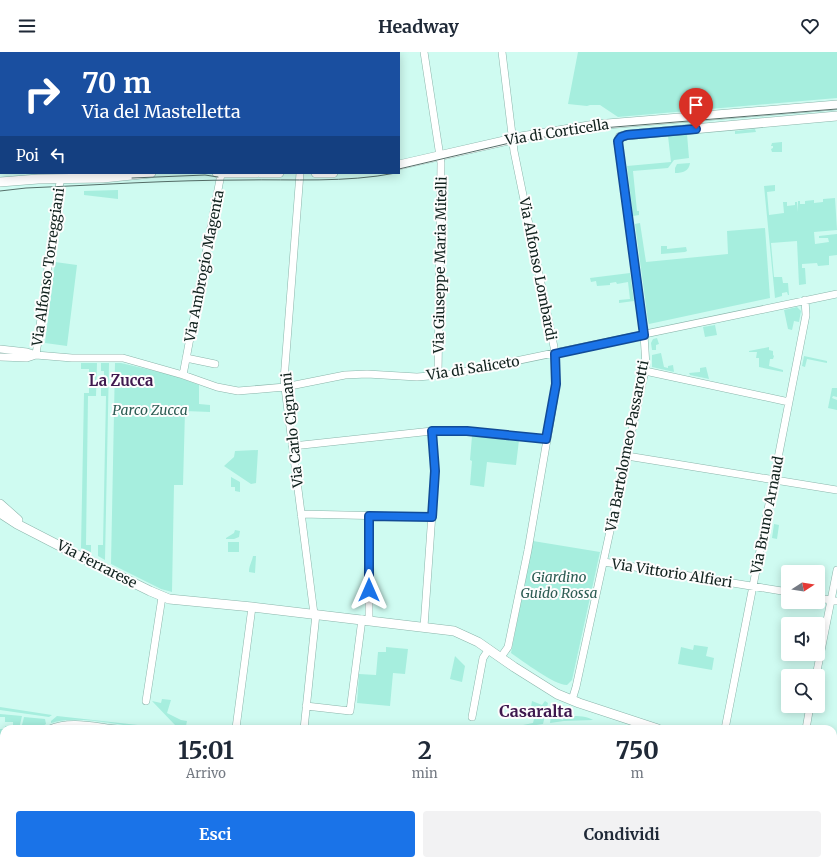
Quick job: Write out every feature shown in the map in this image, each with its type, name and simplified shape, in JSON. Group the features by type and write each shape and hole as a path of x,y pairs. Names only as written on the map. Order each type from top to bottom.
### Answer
{"main road":[{"name":"Via di Corticella","path":"400,165 514,138 620,122 837,105"},
{"name":"Via di Corticella","path":"618,142 621,137 627,135 837,116"},
{"path":"0,182 126,174"},
{"name":"Via Ferrarese","path":"0,504 32,531"},
{"name":"Via Ferrarese","path":"1,515 162,597 176,600 315,614 454,631 478,642 557,694 646,725"}],"street":[{"name":"Via Giuseppe Maria Mitelli","path":"424,52 441,156 438,375"},
{"name":"Via Alfonso Lombardi","path":"500,657 508,647 528,550 556,384 555,354 514,151 514,138 502,52"},
{"name":"Via Bartolomeo Passarotti","path":"572,700 627,456 645,370 646,358 618,142"},
{"name":"Via Ambrogio Magenta","path":"183,375 221,174"},
{"name":"Via Carlo Cignani","path":"300,174 285,387 315,614 304,725"},
{"name":"Via Alfonso Torreggiani","path":"36,355 58,189 61,179"},
{"name":"Via di Saliceto","path":"0,349 27,352 36,355 72,358 123,358 230,390 246,391 285,387 345,375 367,374 417,377 453,374 555,354 837,294"},
{"name":"Via Bruno Arnaud","path":"726,725 806,314 805,300"},
{"name":"Via di Saliceto","path":"0,357 28,358 36,355"},
{"name":"Via Ambrogio Magenta","path":"186,358 215,364"},
{"path":"645,370 789,402"},
{"path":"424,627 435,471 432,431"},
{"path":"293,446 432,431 467,431 546,439"},
{"path":"627,456 837,490"},
{"path":"301,514 432,517"},
{"path":"306,706 350,711 365,620 369,516"},
{"name":"Via Vittorio Alfieri","path":"604,562 781,591"},
{"path":"818,669 834,600 837,570"},
{"path":"146,701 162,597"},
{"path":"236,725 252,607"},
{"path":"472,716 483,658 489,649"},
{"path":"807,725 809,713"}],"green space":[{"path":"578,52 837,52 837,98 618,117 600,105 587,106 568,104"},
{"path":"755,129 756,132 735,134 735,131"},
{"path":"687,134 689,158 674,160 668,168 633,171 637,211 639,211 639,215 633,216 627,166 671,162 668,136"},
{"path":"782,142 782,152 772,152 772,143"},
{"path":"690,163 685,171 675,173 677,164"},
{"path":"775,185 775,191 767,192 769,215 784,213 783,202 787,202 787,206 795,205 795,202 797,202 798,212 798,201 800,201 800,204 805,204 805,201 814,200 814,203 823,202 823,199 835,198 837,230 814,232 815,244 829,242 828,238 819,238 819,236 837,234 837,255 829,256 829,265 818,266 817,263 802,264 802,268 805,268 806,284 799,285 797,241 771,243 774,277 782,277 783,283 788,283 789,295 787,292 782,293 782,296 775,298 764,186"},
{"path":"118,190 118,199 84,195 84,191"},
{"path":"640,223 646,262 728,254 727,231 765,228 770,298 649,324 635,224"},
{"path":"661,246 667,246 667,249 686,247 687,251 661,254"},
{"path":"55,262 77,265 67,346 45,343"},
{"path":"630,273 634,301 619,303 619,300 630,299 628,282 617,284 616,282 610,283 610,285 597,286 596,281 591,282 590,278"},
{"path":"797,307 801,311 799,322 794,321 792,330 788,329 784,310"},
{"path":"715,325 717,335 705,337 703,327"},
{"path":"657,338 659,344 656,345 656,350 652,350 651,343 653,339"},
{"path":"769,347 769,350 773,351 774,356 773,359 770,359 769,366 783,370 783,372 759,367 759,358 756,358 757,352 749,352"},
{"path":"661,353 664,367 668,368 668,366 673,365 674,372 652,367 652,355"},
{"path":"804,356 827,361 827,363 807,359 805,367 802,366"},
{"path":"81,363 97,363 96,396 88,396 86,545 91,545 91,553 81,548 84,393 89,393 89,369 81,369"},
{"path":"101,363 109,363 105,560 98,556 98,545 103,545 106,396 101,396 101,388 104,388 104,371 101,371"},
{"name":"Parco Zucca","path":"115,363 121,363 172,375 199,385 199,404 210,405 210,412 185,411 183,485 174,485 172,592 161,589 111,564"},
{"path":"706,367 709,379 690,375 689,373 700,372 700,368"},
{"path":"832,388 837,388 837,397 833,396 832,398 837,400 837,410 828,408"},
{"path":"472,436 519,440 516,465 487,462 484,487 470,485"},
{"path":"258,450 256,483 251,484 224,466 234,457 235,451"},
{"path":"231,477 240,482 240,492 235,491 235,487 231,487"},
{"path":"774,524 779,525 777,539 772,538"},
{"path":"235,530 240,531 239,537 234,539 226,539 234,533"},
{"name":"Giardino Guido Rossa","path":"533,541 600,552 572,680 567,685 561,684 547,677 511,653"},
{"path":"228,542 239,542 239,552 228,552"},
{"path":"253,556 256,556 255,573 249,572 249,567"},
{"path":"694,645 708,647 706,656 714,658 712,670 678,664 681,647 693,650"},
{"path":"386,647 408,649 405,674 393,673 390,706 357,703 359,674 376,675 378,652 386,652"},
{"path":"455,656 465,666 462,682 450,679"},
{"path":"162,699 171,700 167,713 181,720 187,721 186,725 175,725 152,701 161,703"},
{"path":"532,701 542,705 545,701 548,703 543,724 523,725 533,723 535,715 530,712"},
{"path":"0,707 52,715 49,717 0,710"},
{"path":"0,714 22,716 20,725 13,725 13,722 5,722 5,717 0,717"},
{"path":"57,716 138,725 83,720 51,723 51,721"},
{"path":"551,716 563,720 564,717 570,718 571,716 579,716 593,720 550,723"},
{"path":"24,717 45,719 46,724 44,725 22,725"}],"tram line":[{"path":"400,169 514,142 602,128 837,109"},
{"path":"625,132 699,125"},
{"path":"0,191 26,188 215,180 319,180 358,178 390,174"},
{"path":"132,178 205,175 218,177"}],"district":[{"name":"La Zucca","path":"121,380"},
{"name":"Casaralta","path":"536,711"}],"route":[{"path":"369,590 369,516 432,517 435,471 432,431 455,430 546,439 556,384 555,354 644,335 618,141 619,138 627,135 696,129"}]}
